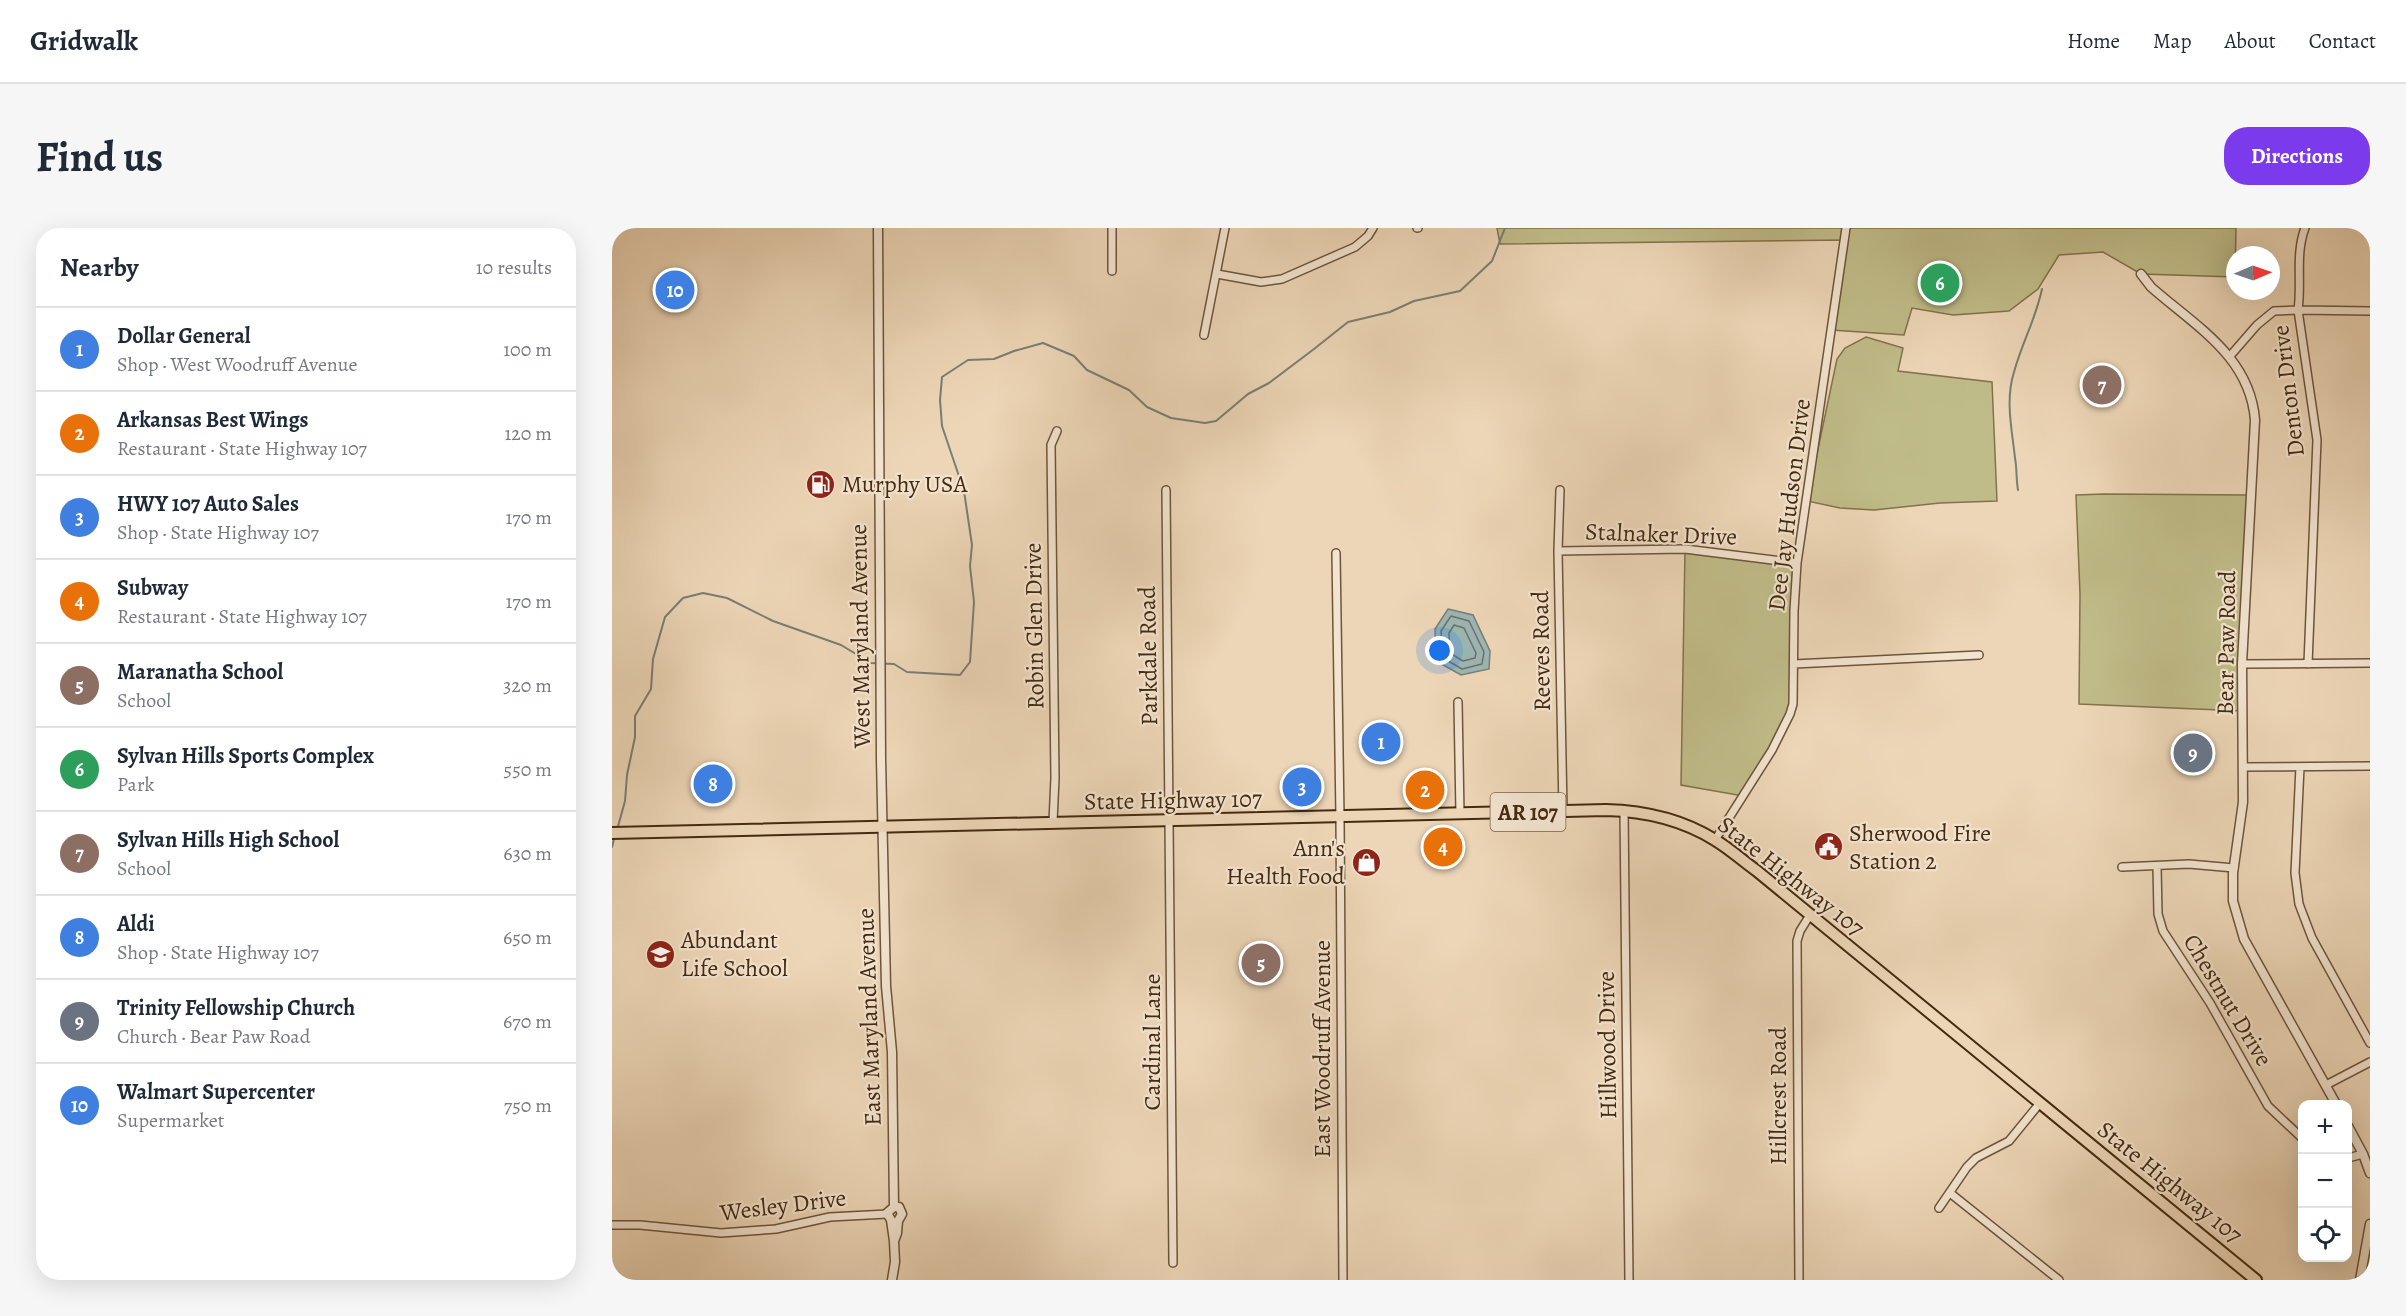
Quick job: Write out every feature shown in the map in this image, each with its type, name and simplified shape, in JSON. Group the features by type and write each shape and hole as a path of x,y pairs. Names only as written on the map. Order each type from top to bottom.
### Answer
{"main road":[{"name":"State Highway 107","path":"612,833 1624,810 1658,816 1678,822 1715,840 1810,915 2252,1278"}],"street":[{"name":"West Maryland Avenue","path":"878,228 878,530 883,827"},
{"path":"1112,228 1112,271"},
{"path":"1204,335 1226,228"},
{"path":"1217,274 1261,282 1282,279 1355,247 1368,236 1372,228"},
{"name":"Dee Jay Hudson Drive","path":"1715,840 1782,733 1793,704 1797,563 1846,228"},
{"path":"2305,228 2299,243 2301,290 2298,310 2370,311"},
{"name":"Bear Paw Road","path":"2141,274 2151,287 2230,356 2247,381 2252,397 2255,420 2242,664 2244,767 2242,823 2234,867 2233,901 2244,939 2334,1100"},
{"name":"Denton Drive","path":"2230,356 2274,311 2298,310 2318,440 2308,664"},
{"name":"Robin Glen Drive","path":"1053,822 1055,766 1051,445 1056,431"},
{"name":"Parkdale Road","path":"1166,490 1169,821"},
{"name":"Reeves Road","path":"1560,490 1558,551 1563,811"},
{"name":"Stalnaker Drive","path":"1558,551 1685,549 1797,563"},
{"name":"East Woodruff Avenue","path":"1336,553 1343,1280"},
{"path":"1794,664 1978,655"},
{"path":"2242,664 2370,663"},
{"path":"1458,702 1460,814"},
{"path":"2300,766 2295,873 2299,904 2312,938 2370,1043"},
{"path":"2244,767 2370,766"},
{"name":"Hillwood Drive","path":"1624,810 1629,1280"},
{"name":"Cardinal Lane","path":"1169,821 1173,1263"},
{"name":"East Maryland Avenue","path":"883,827 886,986 892,1052 894,1207 902,1214 892,1218 895,1262 892,1280"},
{"path":"2122,867 2189,864 2234,867"},
{"name":"Chestnut Drive","path":"2157,867 2158,914 2163,931 2210,1003 2268,1107 2298,1134"},
{"name":"Hillcrest Road","path":"1799,1280 1797,941 1810,915"},
{"path":"2326,1085 2370,1062"},
{"path":"1940,1208 1967,1167 1976,1158 2008,1141 2040,1104"},
{"path":"2352,1134 2370,1173"},
{"path":"2352,1157 2363,1155"},
{"path":"1950,1193 2059,1280"},
{"path":"892,1218 894,1207"},
{"name":"Wesley Drive","path":"612,1225 640,1225 696,1232 732,1233 776,1228 830,1217 892,1218"},
{"path":"2360,1280 2370,1224"}],"shaded area":[{"path":"1497,228 2236,228 2236,246 2226,246 2226,277 2141,274 2103,252 2059,255 2038,289 2009,311 1953,315 1912,308 1904,335 1832,330 1844,240 1500,244"},
{"path":"1866,337 1903,348 1898,371 1992,382 1997,501 1940,503 1874,510 1840,508 1807,501 1837,359 1845,348"},
{"path":"2076,495 2251,495 2243,711 2079,704 2080,594"},
{"path":"1685,549 1797,563 1790,714 1743,796 1681,785"}],"water":[{"path":"1448,609 1473,615 1490,651 1489,669 1461,675 1436,661 1435,629"}],"waterway":[{"path":"617,830 625,801 627,775 635,737 635,716 651,689 653,659 665,617 683,598 703,593 727,598 773,621 841,645 871,663 894,664 907,672 960,675 970,662 974,602 970,566 972,545 964,491 942,426 940,400 942,377 968,360 994,359 1043,343 1074,356 1087,370 1129,390 1147,407 1171,418 1205,423 1216,421 1248,394 1269,383 1348,322 1390,312 1414,301 1460,291 1492,261 1505,228"},
{"path":"2018,490 2010,415 2011,383 2042,289"},
{"path":"612,847 615,835"}],"place":[{"name":"Sylvan Hills Sports Complex","path":"1940,283"},
{"name":"Walmart Supercenter","path":"675,290"},
{"name":"Sylvan Hills High School","path":"2102,385"},
{"name":"Murphy USA","path":"821,484"},
{"name":"Dollar General","path":"1381,742"},
{"name":"Trinity Fellowship Church","path":"2193,753"},
{"name":"Aldi","path":"713,784"},
{"name":"HWY 107 Auto Sales","path":"1302,787"},
{"name":"Arkansas Best Wings","path":"1425,790"},
{"name":"Subway","path":"1443,847"},
{"name":"Sherwood Fire Station 2","path":"1828,847"},
{"name":"Ann's Health Food","path":"1366,862"},
{"name":"Abundant Life School","path":"660,954"},
{"name":"Maranatha School","path":"1261,963"}]}
